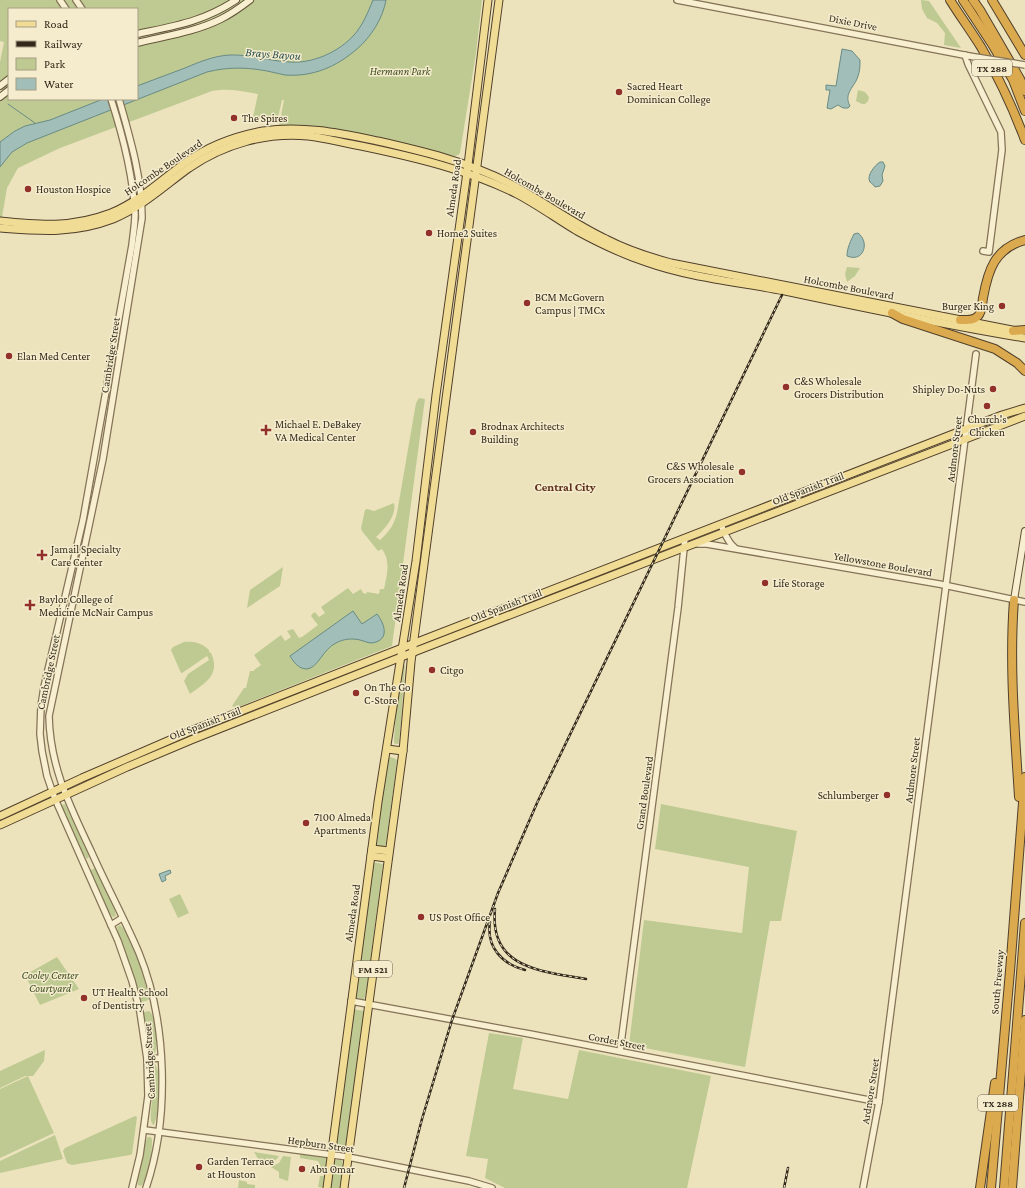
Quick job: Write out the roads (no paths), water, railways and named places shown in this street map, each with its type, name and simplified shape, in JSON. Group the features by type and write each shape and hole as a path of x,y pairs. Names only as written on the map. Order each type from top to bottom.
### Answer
{"highway":[{"name":"TX 288","path":"950,0 981,48 995,74 1016,115 1025,140"},
{"path":"963,0 992,44 1013,80 1025,110"},
{"path":"973,0 1016,72 1025,91"},
{"name":"TX 288","path":"992,0 1025,55"},
{"path":"960,320 973,319 980,313 986,279 996,258 1014,244 1025,240"},
{"path":"892,313 995,348 1017,363 1025,371"},
{"path":"1013,331 1024,336"},
{"path":"1014,600 1014,694 1021,823"},
{"name":"South Freeway","path":"991,1188 1025,777"},
{"path":"1004,1188 1025,923"},
{"path":"980,1188 1005,1017"},
{"path":"1012,1188 1025,1020"}],"main road":[{"path":"138,34 204,18 216,13 236,0"},
{"path":"138,42 208,25 234,12 250,0"},
{"name":"Almeda Road","path":"326,1188 372,852 416,561 436,395 484,42 488,0"},
{"name":"Almeda Road","path":"344,1188 403,751 412,652 474,176 499,0"},
{"path":"484,42 493,44"},
{"path":"0,86 8,80"},
{"name":"Holcombe Boulevard","path":"0,228 50,232 79,229 112,219 142,200 187,162 240,136 308,129 394,145 468,165 524,191 606,239 652,258 690,268 834,294 1013,331"},
{"name":"Holcombe Boulevard","path":"271,133 307,136 392,153 436,164 474,176 521,196 604,245 649,264 687,274 892,313 1024,336"},
{"name":"Holcombe Boulevard","path":"0,221 51,225 78,222 134,205"},
{"name":"Old Spanish Trail","path":"0,825 65,795 193,730 1025,406"},
{"name":"Old Spanish Trail","path":"0,816 62,787 268,710 412,652 473,630 1022,417"},
{"path":"905,453 908,460"},
{"path":"844,476 847,484"},
{"path":"800,494 804,501"},
{"path":"751,513 754,521"},
{"path":"1014,600 1025,531"},
{"path":"576,581 579,589"},
{"path":"520,603 523,610"},
{"path":"493,613 496,620"},
{"path":"470,622 473,630"},
{"path":"326,678 330,686"},
{"path":"264,703 268,710"},
{"path":"387,749 403,751"},
{"path":"372,852 388,854"}],"street":[{"name":"Dixie Drive","path":"677,0 843,30 1025,66"},
{"path":"967,55 968,64 1002,134 1002,150 989,252 983,251"},
{"name":"Cambridge Street","path":"111,100 123,140 131,178 134,205 132,245 83,520 44,687 40,716 40,734 47,776 52,792 86,866 123,953 132,981 142,1022 147,1059 148,1096 140,1155 132,1188"},
{"name":"Cambridge Street","path":"119,100 134,153 142,200 142,218 103,459 49,716 49,732 52,749 65,795 139,954 154,1004 161,1058 162,1088 160,1132 146,1188"},
{"path":"123,140 128,144 130,153 134,153"},
{"name":"Ardmore Street","path":"863,1188 879,1102 976,354"},
{"path":"721,524 730,544 737,549"},
{"name":"Grand Boulevard","path":"620,1051 665,714 685,538"},
{"name":"Yellowstone Boulevard","path":"695,544 707,544 737,549 946,586 1025,602"},
{"path":"40,716 49,716"},
{"path":"110,925 122,918"},
{"name":"Corder Street","path":"351,1001 620,1051 879,1102"},
{"path":"147,1059 161,1058"},
{"name":"Hepburn Street","path":"144,1130 243,1142 331,1156 348,1157 468,1181 492,1188"}],"water":[{"path":"373,0 386,0 376,27 367,39 341,61 324,70 305,74 285,75 269,71 244,68 222,69 207,72 138,99 138,86 218,57 236,55 298,62 316,59 333,52 348,41 363,23"},
{"path":"842,49 852,51 860,60 859,72 857,80 850,90 848,97 850,106 848,108 843,108 838,105 831,109 827,108 830,90 826,90 826,85 836,86"},
{"path":"100,100 136,100 27,143 12,152 0,167 0,142 25,126 50,120"},
{"path":"880,162 883,162 885,166 882,175 883,181 880,186 875,187 870,182 869,177 874,168"},
{"path":"858,233 864,241 863,250 858,257 847,256 848,247 853,236 854,234"},
{"path":"353,611 362,624 377,614 384,626 384,635 382,638 372,643 354,639 339,642 331,646 311,668 304,669 295,663 290,656"},
{"path":"170,870 171,873 165,876 166,880 162,882 159,874"}],"waterway":[{"path":"8,104 35,123"}],"railway":[{"path":"404,1188 422,1119 452,1020 498,893 537,803 782,295"},
{"path":"495,909 495,929 500,944 510,955 522,964 536,969 586,979"},
{"path":"490,922 489,931 493,947 497,953 509,963 525,970"},
{"path":"784,1188 788,1168"}],"place":[{"name":"Sacred Heart Dominican College","path":"619,92"},
{"name":"The Spires","path":"234,118"},
{"name":"Houston Hospice","path":"28,189"},
{"name":"Home2 Suites","path":"429,233"},
{"name":"BCM McGovern Campus | TMCx","path":"527,303"},
{"name":"Burger King","path":"1002,306"},
{"name":"Elan Med Center","path":"9,356"},
{"name":"C&S Wholesale Grocers Distribution","path":"786,387"},
{"name":"Shipley Do-Nuts","path":"993,389"},
{"name":"Church's Chicken","path":"987,406"},
{"name":"Michael E. DeBakey VA Medical Center","path":"266,430"},
{"name":"Brodnax Architects Building","path":"473,432"},
{"name":"C&S Wholesale Grocers Association","path":"742,472"},
{"name":"Jamail Specialty Care Center","path":"42,555"},
{"name":"Life Storage","path":"765,583"},
{"name":"Baylor College of Medicine McNair Campus","path":"30,605"},
{"name":"Citgo","path":"432,670"},
{"name":"On The Go C-Store","path":"356,693"},
{"name":"Schlumberger","path":"887,795"},
{"name":"7100 Almeda Apartments","path":"306,823"},
{"name":"US Post Office","path":"421,917"},
{"name":"UT Health School of Dentistry","path":"84,998"},
{"name":"Garden Terrace at Houston","path":"199,1167"},
{"name":"Abu Omar","path":"302,1169"}],"district":[{"name":"Central City","path":"565,487"}],"water label":[{"name":"Brays Bayou","path":"273,54"}],"park label":[{"name":"Hermann Park","path":"400,71"},
{"name":"Cooley Center Courtyard","path":"50,981"}]}
